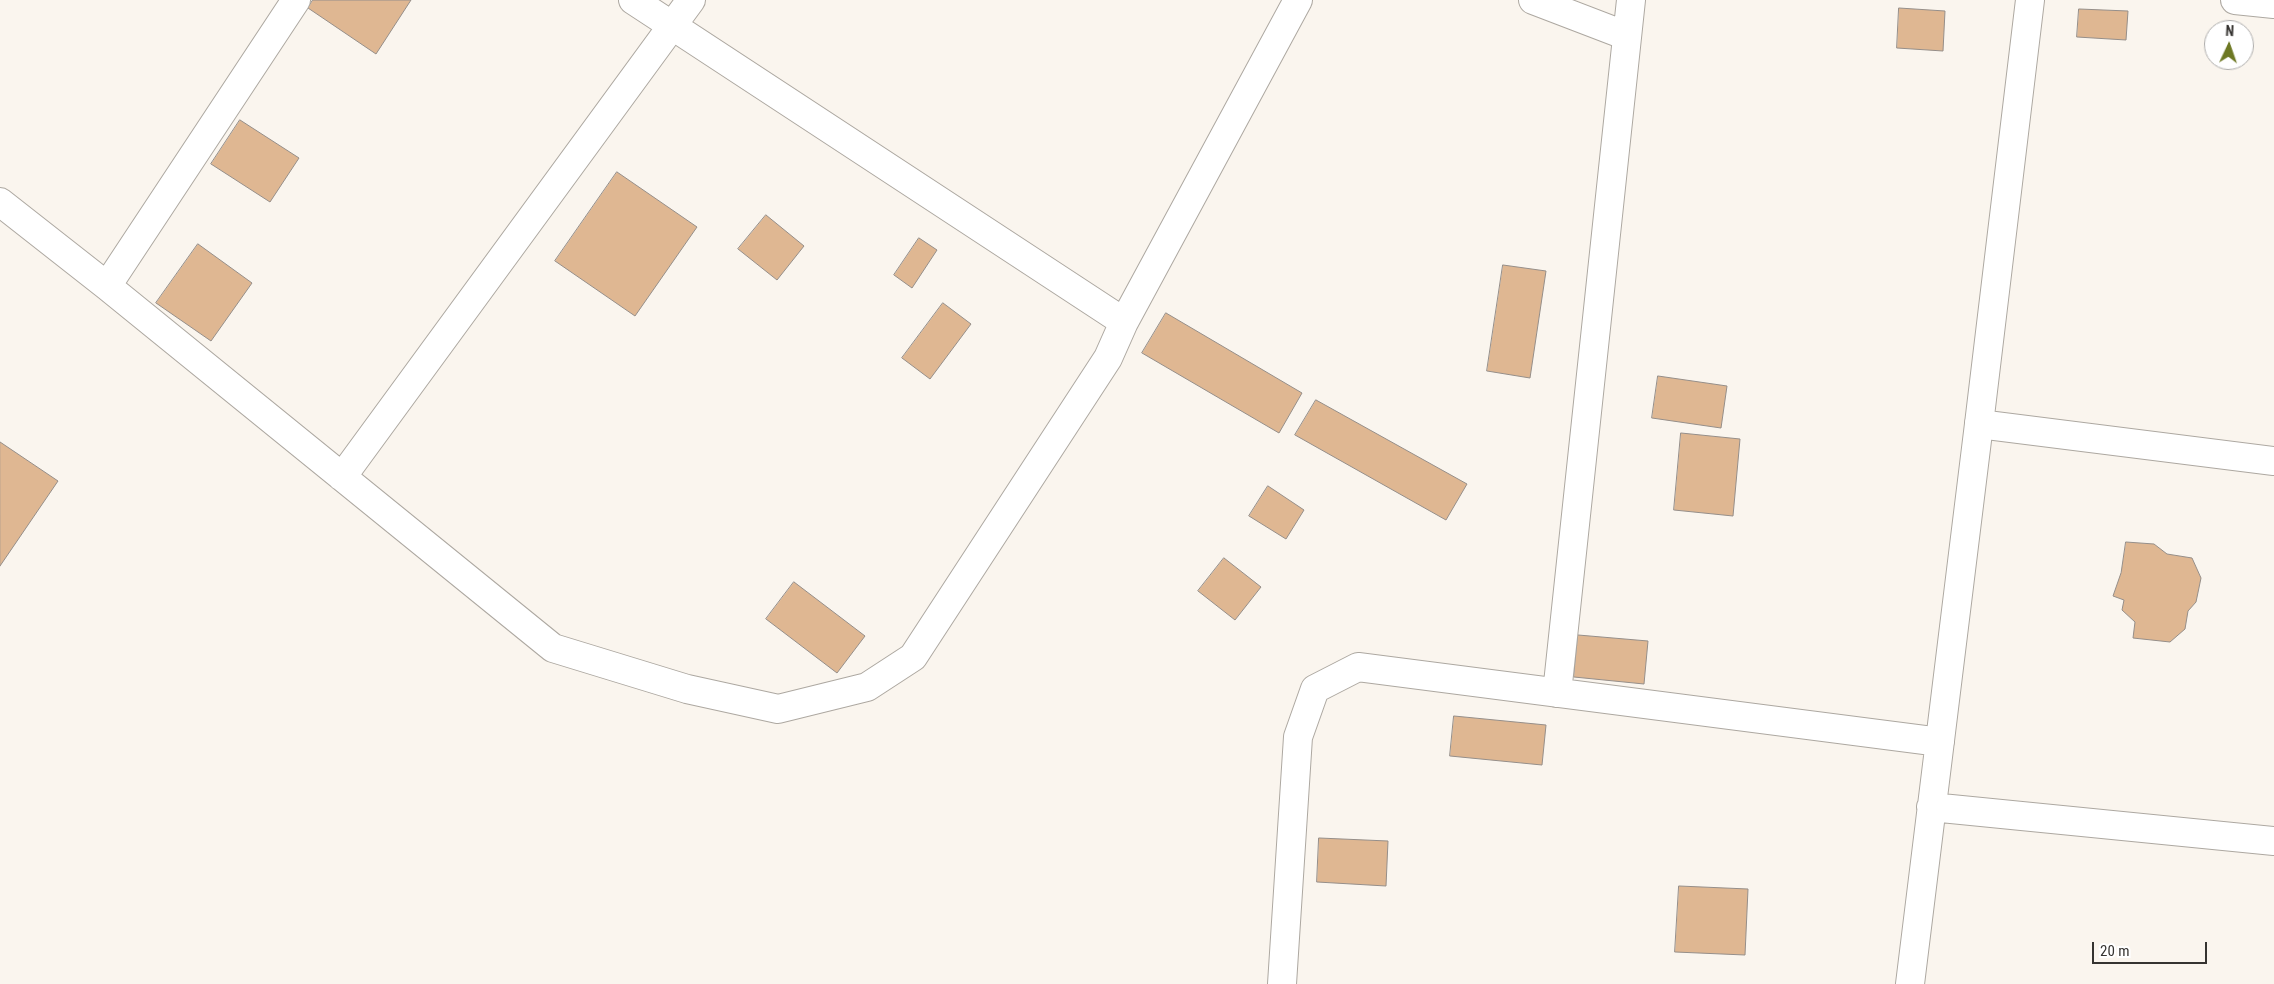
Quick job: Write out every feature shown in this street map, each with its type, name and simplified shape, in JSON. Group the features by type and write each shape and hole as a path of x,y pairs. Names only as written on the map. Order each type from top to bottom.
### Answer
{"street":[{"path":"107,286 296,0"},
{"path":"633,0 1124,322"},
{"path":"342,477 691,0"},
{"path":"0,202 107,286 553,648 687,690 778,709 867,687 913,657 1108,358 1124,322 1298,0"},
{"path":"1533,0 1627,36"},
{"path":"1558,692 1631,0"},
{"path":"1910,984 2030,0"},
{"path":"2235,0 2274,4"},
{"path":"1979,424 2274,461"},
{"path":"1282,984 1298,737 1315,689 1358,667 1940,742"},
{"path":"1931,807 2274,841"}],"building":[{"path":"313,0 411,0 376,54 308,8"},
{"path":"1899,8 1945,11 1943,51 1897,48"},
{"path":"2079,9 2128,11 2126,40 2077,37"},
{"path":"240,120 299,158 270,202 211,164"},
{"path":"617,172 697,227 635,316 555,261"},
{"path":"766,215 804,246 777,280 738,249"},
{"path":"919,238 937,250 912,288 894,275"},
{"path":"198,244 252,283 211,341 156,303"},
{"path":"1503,265 1546,271 1530,378 1487,371"},
{"path":"943,303 971,324 930,379 902,358"},
{"path":"1166,313 1302,393 1279,433 1142,353"},
{"path":"1658,376 1727,386 1721,428 1652,418"},
{"path":"1316,400 1467,484 1446,520 1295,435"},
{"path":"1681,433 1740,439 1733,516 1674,510"},
{"path":"0,442 58,481 0,566"},
{"path":"1268,486 1304,510 1286,539 1249,516"},
{"path":"2126,542 2154,544 2167,554 2192,558 2201,578 2196,602 2188,611 2185,629 2170,642 2133,638 2135,622 2122,610 2124,600 2113,596 2121,573"},
{"path":"1224,558 1261,587 1235,620 1198,591"},
{"path":"794,582 865,636 837,673 766,619"},
{"path":"1578,635 1648,641 1644,684 1574,677"},
{"path":"1454,716 1546,725 1542,765 1450,756"},
{"path":"1319,838 1388,841 1386,886 1317,882"},
{"path":"1679,886 1748,889 1745,955 1675,952"}]}
